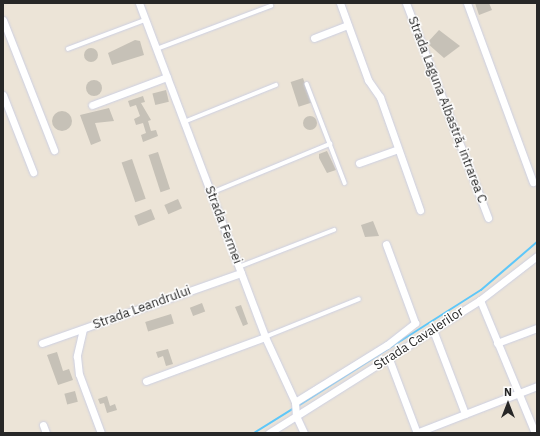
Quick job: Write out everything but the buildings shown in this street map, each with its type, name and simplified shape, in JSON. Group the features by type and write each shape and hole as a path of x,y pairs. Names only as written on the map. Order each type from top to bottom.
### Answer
{"street":[{"name":"Strada Fermei","path":"139,3 265,337 295,402 296,413 304,433"},
{"path":"340,3 368,80 380,97 420,210"},
{"name":"Strada Laguna Albastră, intrarea C","path":"406,3 488,218"},
{"path":"467,3 533,182"},
{"path":"3,20 54,150"},
{"path":"314,38 348,25"},
{"path":"92,105 167,77"},
{"path":"3,95 33,172"},
{"path":"359,163 398,149"},
{"path":"295,402 387,345 415,323 386,244"},
{"name":"Strada Cavalerilor","path":"296,413 389,359 480,300 537,256"},
{"name":"Strada Leandrului","path":"42,343 240,270"},
{"path":"480,300 535,433"},
{"path":"497,343 537,328"},
{"path":"83,329 77,356 80,374 101,433"},
{"path":"433,330 465,414"},
{"path":"146,381 265,337"},
{"path":"389,359 417,433 537,386"},
{"path":"269,433 296,413"},
{"path":"43,425 46,433"}],"lane":[{"path":"157,49 271,6"},
{"path":"68,49 145,20"},
{"path":"307,84 345,183"},
{"path":"184,122 276,85"},
{"path":"211,193 330,144"},
{"path":"240,270 334,230"},
{"path":"265,337 358,299"}],"waterway":[{"path":"298,406 481,290 537,242"},
{"path":"254,433 294,408"}]}
